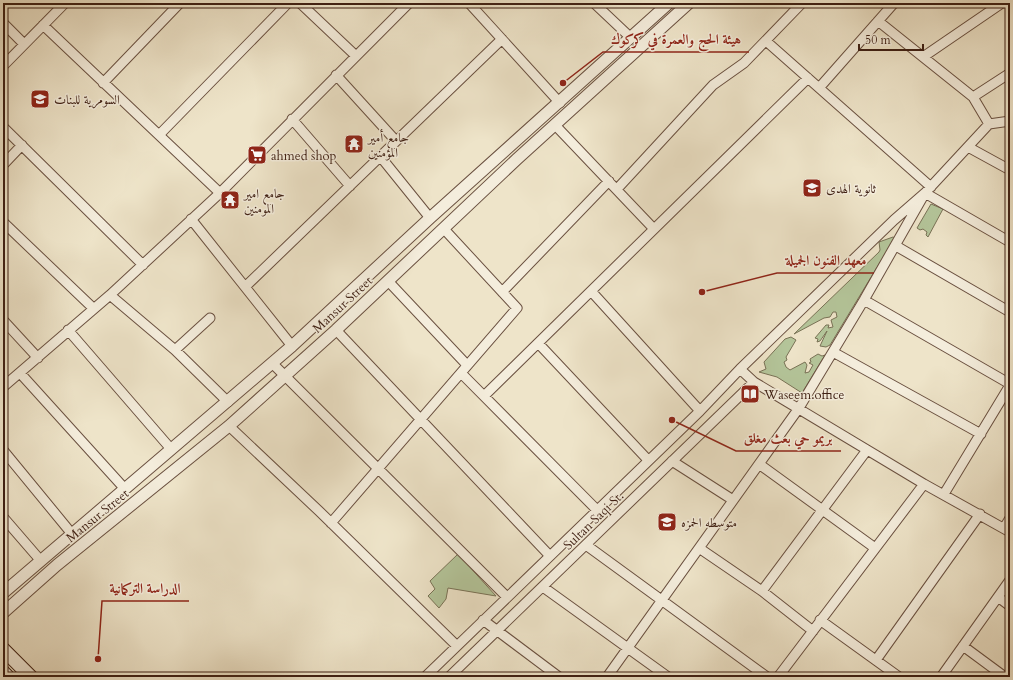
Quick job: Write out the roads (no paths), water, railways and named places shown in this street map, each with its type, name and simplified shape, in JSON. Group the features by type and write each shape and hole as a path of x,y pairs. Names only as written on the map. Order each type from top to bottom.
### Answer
{"main road":[{"path":"3,649 31,677"},
{"path":"3,672 8,677"}],"street":[{"path":"3,66 65,3"},
{"path":"103,83 180,3"},
{"path":"159,135 288,3"},
{"path":"300,3 356,56"},
{"path":"3,387 110,295 220,193 409,3"},
{"path":"468,3 560,103"},
{"path":"594,3 630,37"},
{"name":"Mansur Street","path":"3,593 292,346 430,218 560,103 630,37 669,3"},
{"name":"Mansur Street","path":"3,613 57,565 229,426 336,330 517,159 689,3"},
{"path":"617,189 713,85 737,69 802,3"},
{"path":"819,88 894,3"},
{"path":"923,57 1002,3"},
{"path":"878,21 973,97 989,124"},
{"path":"3,23 24,44"},
{"path":"43,25 220,193"},
{"path":"246,286 502,39"},
{"path":"766,41 819,88 928,190 1010,242"},
{"path":"973,97 1010,73"},
{"path":"336,75 396,140"},
{"path":"484,396 808,78"},
{"path":"292,119 350,186"},
{"path":"425,677 700,411 740,369 894,220 928,190 989,124 1010,121"},
{"path":"556,125 654,229"},
{"path":"3,127 143,265"},
{"path":"3,165 22,145"},
{"path":"968,147 1010,170"},
{"path":"508,148 517,159"},
{"path":"380,156 430,218"},
{"path":"502,292 609,181"},
{"path":"607,677 799,408 928,190"},
{"path":"192,219 292,346"},
{"path":"3,222 94,308"},
{"path":"331,522 517,308 444,229"},
{"path":"896,246 1010,312"},
{"path":"388,281 467,365"},
{"path":"591,291 700,411"},
{"path":"110,295 175,350 228,402"},
{"path":"864,300 1010,384 944,494"},
{"path":"175,350 210,318"},
{"path":"3,320 38,358"},
{"path":"68,330 171,449"},
{"path":"336,330 550,556"},
{"path":"538,343 648,460"},
{"path":"833,352 981,434"},
{"path":"272,363 507,597"},
{"path":"740,369 754,382 924,484 1007,530 1010,518"},
{"path":"20,373 125,489"},
{"path":"460,373 597,510"},
{"name":"Sultan Saqi St.","path":"451,677 754,382"},
{"path":"229,426 331,522 457,646"},
{"path":"3,450 72,534"},
{"path":"762,591 867,450"},
{"path":"672,461 733,500"},
{"path":"759,464 875,548"},
{"path":"782,675 820,620 924,484"},
{"path":"876,660 980,514"},
{"path":"3,517 40,561"},
{"path":"586,544 767,677"},
{"path":"699,548 762,591 813,631"},
{"path":"941,677 1010,580"},
{"path":"542,587 668,677"},
{"path":"998,598 1010,606"},
{"path":"483,620 559,677"},
{"path":"820,620 899,677"},
{"path":"963,646 1005,677"}],"place":[{"name":"هيئة الحج والعمرة في كركوك","path":"563,83"},
{"name":"السومرية للبنات","path":"40,99"},
{"name":"جامع أمير المؤمنين","path":"354,144"},
{"name":"ahmed shop","path":"257,155"},
{"name":"ثانوية الهدى","path":"812,188"},
{"name":"جامع امير المومنين","path":"230,200"},
{"name":"معهد الفنون الجميلة","path":"702,292"},
{"name":"Waseem.office","path":"750,394"},
{"name":"بريمو حي بعث مغلق","path":"672,420"},
{"name":"متوسطه الحمزه","path":"667,522"},
{"name":"الدراسة التركمانية","path":"98,659"}]}
